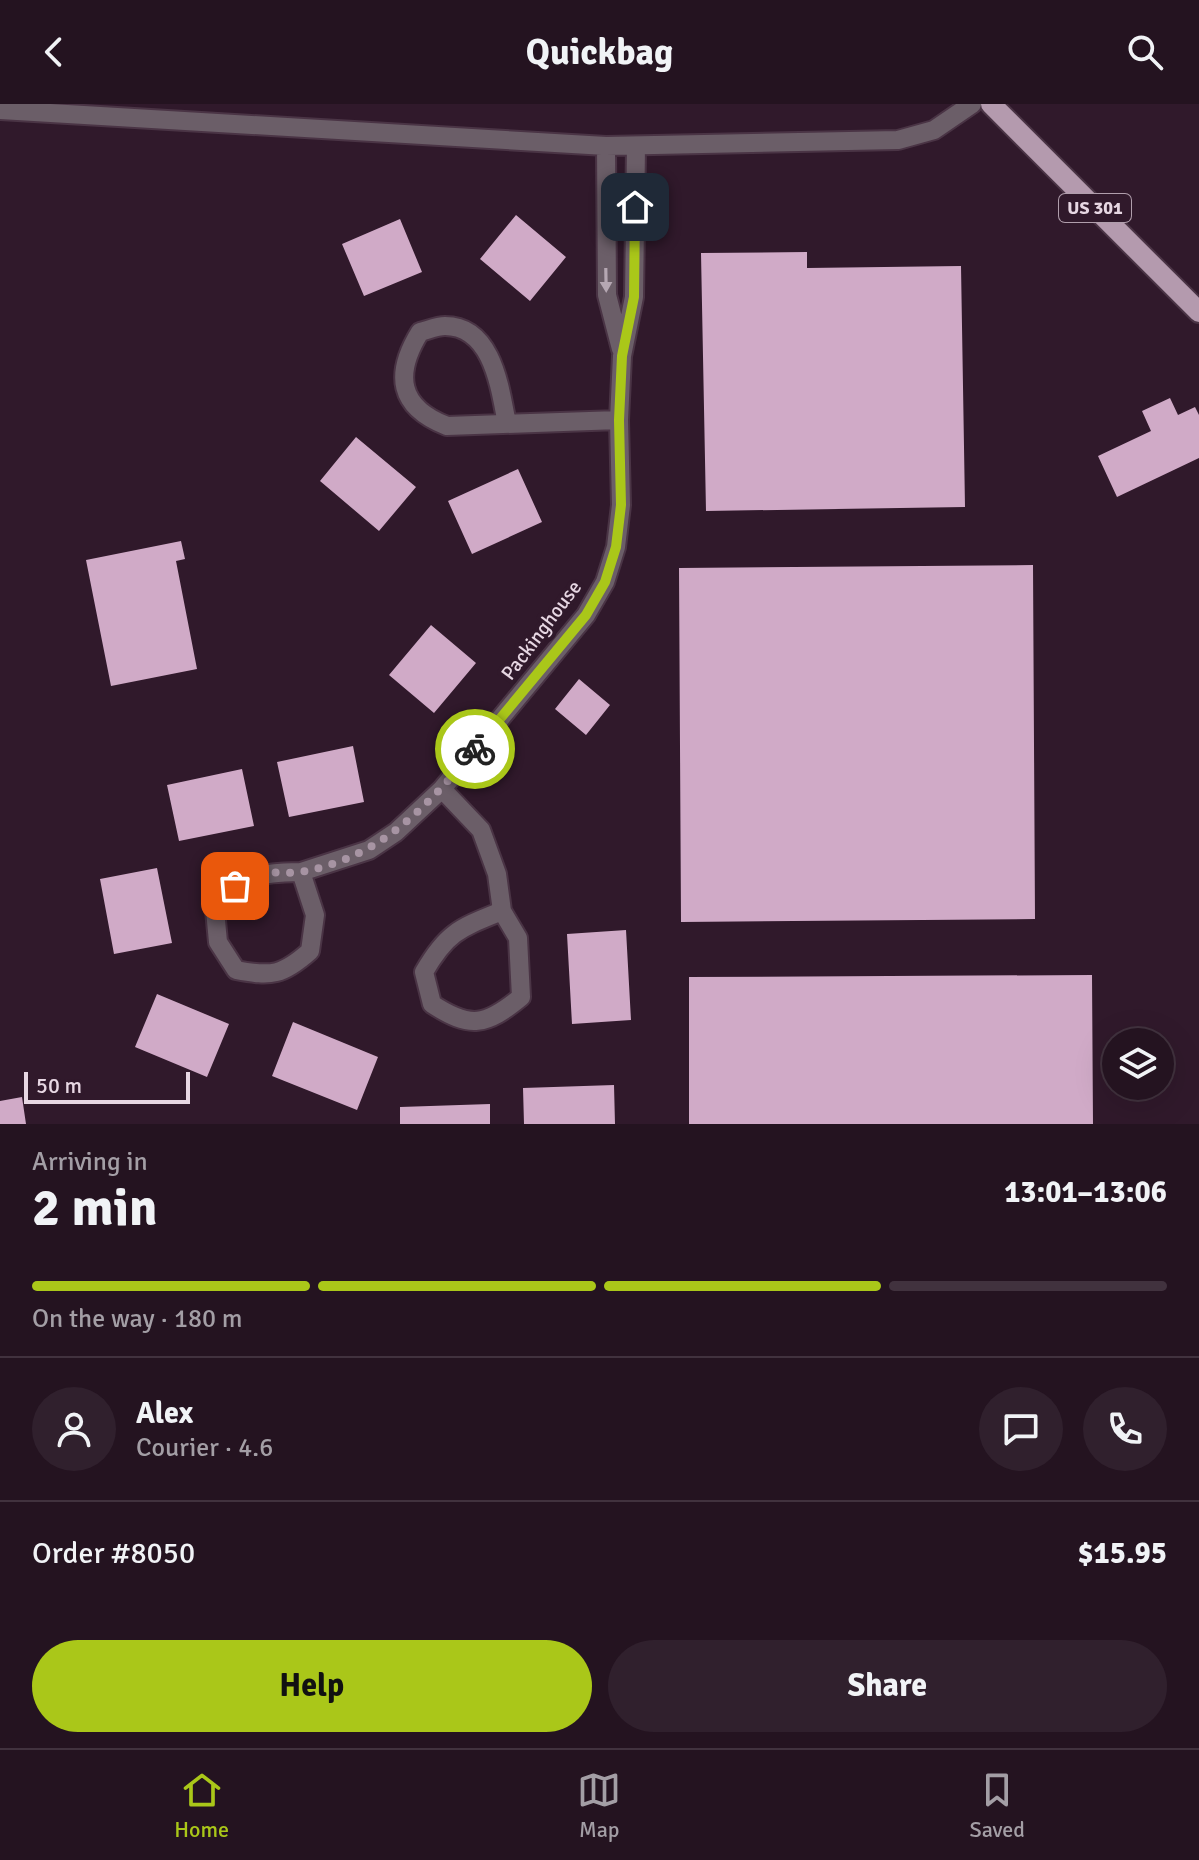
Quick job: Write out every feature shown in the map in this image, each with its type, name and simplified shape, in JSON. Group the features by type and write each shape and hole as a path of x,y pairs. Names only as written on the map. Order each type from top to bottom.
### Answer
{"main road":[{"name":"US 301","path":"991,104 1199,312"}],"street":[{"path":"0,110 636,147 898,140 934,130 972,104"},
{"name":"Packinghouse","path":"606,146 607,295 622,356"},
{"name":"Packinghouse","path":"301,872 369,850 396,832 442,789 586,615 605,582 616,547 621,505 619,420 622,356 634,297 636,147"},
{"path":"507,424 489,353 468,334 446,326 420,332 406,355 403,376 411,404 425,417 447,426 507,424 619,420"},
{"path":"442,789 481,830 497,874 502,911 518,938 521,997 503,1012 480,1023 455,1019 432,1004 424,972 442,941 467,925 502,911"},
{"path":"301,872 315,915 310,951 288,971 261,975 236,970 218,942 215,910 235,886 264,873 301,872"}],"building":[{"path":"516,215 566,257 530,301 480,259"},
{"path":"400,219 422,272 364,296 342,244"},
{"path":"807,252 807,268 961,266 965,507 706,511 701,253"},
{"path":"1170,398 1178,415 1195,407 1199,415 1199,458 1117,497 1098,456 1151,431 1142,411"},
{"path":"356,437 416,487 379,531 320,481"},
{"path":"518,469 542,522 472,554 448,501"},
{"path":"181,541 185,559 176,561 197,669 111,686 86,560"},
{"path":"1033,565 1035,919 681,922 679,568"},
{"path":"431,625 476,663 434,713 389,675"},
{"path":"579,679 610,705 586,735 555,709"},
{"path":"353,746 364,802 289,817 277,762"},
{"path":"242,769 254,826 179,841 167,785"},
{"path":"157,868 172,943 114,954 100,879"},
{"path":"626,930 631,1020 572,1024 567,934"},
{"path":"1092,975 1093,1124 689,1124 689,977"},
{"path":"157,994 229,1024 207,1077 135,1047"},
{"path":"293,1022 378,1057 357,1110 272,1076"},
{"path":"614,1085 615,1124 524,1124 523,1088"},
{"path":"22,1097 26,1124 0,1124 0,1101"},
{"path":"490,1104 490,1124 400,1124 400,1107"}],"way so far":[{"path":"235,886 264,873 301,872 369,850 396,832 442,789 475,749"}],"route":[{"path":"475,749 586,615 605,582 616,547 621,505 619,420 622,356 634,297 635,207"}]}
